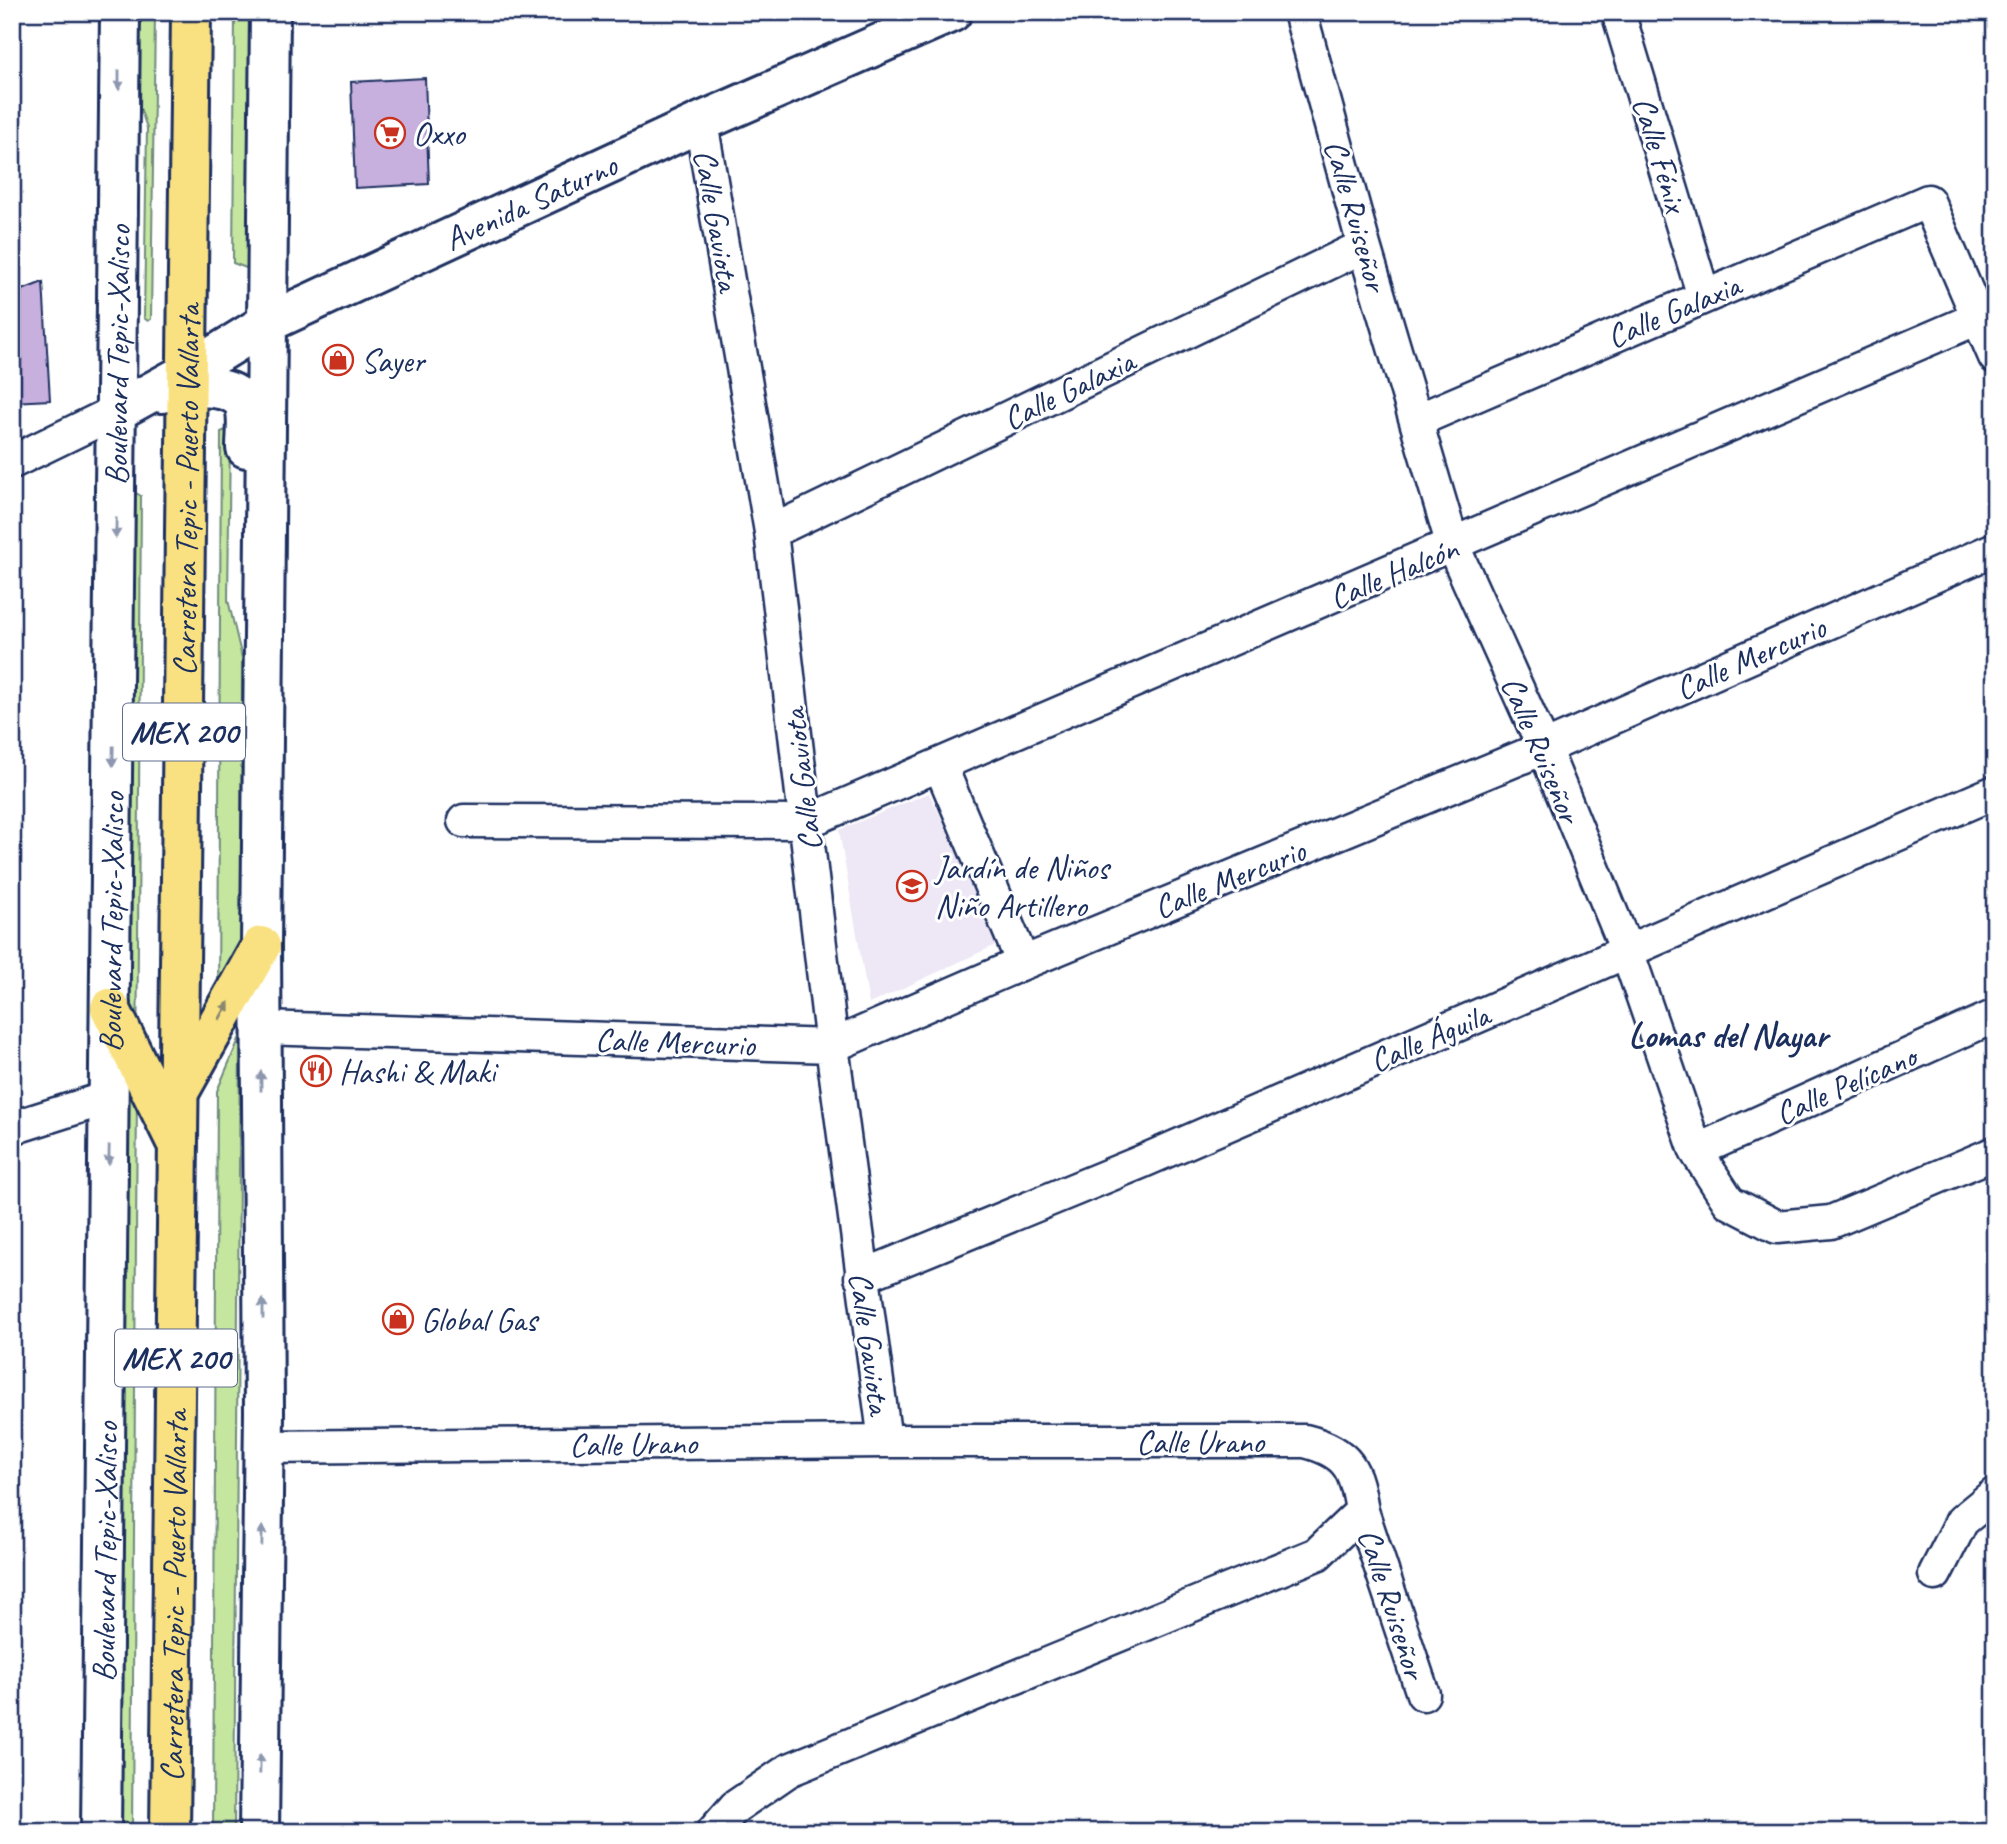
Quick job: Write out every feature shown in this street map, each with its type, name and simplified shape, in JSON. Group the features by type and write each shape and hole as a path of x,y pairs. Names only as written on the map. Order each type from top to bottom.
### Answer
{"highway":[{"name":"Carretera Tepic - Puerto Vallarta","path":"179,1092 191,12"},
{"path":"179,1092 261,946"},
{"path":"110,1008 179,1148"},
{"name":"MEX 200","path":"179,1092 179,1148"},
{"name":"Carretera Tepic - Puerto Vallarta","path":"170,1832 179,1148"}],"main road":[{"name":"Boulevard Tepic-Xalisco","path":"101,1832 120,12"},
{"name":"MEX 200","path":"259,1832 263,1447 261,946 270,12"},
{"name":"Avenida Saturno","path":"188,379 267,323 701,122 952,12"},
{"path":"117,411 166,392 188,379 236,395 244,405 246,592 264,632"}],"street":[{"name":"Calle Ruiseñor","path":"1300,12 1364,246 1418,420 1453,546 1544,748 1627,951 1696,1151 1729,1202 1777,1227 1831,1222 1995,1153"},
{"name":"Calle Fénix","path":"1618,12 1704,297"},
{"name":"Calle Gaviota","path":"701,122 771,532 832,1046 885,1441"},
{"name":"Calle Galaxia","path":"1418,420 1928,201 1978,318"},
{"name":"Calle Galaxia","path":"771,532 1364,246"},
{"path":"1978,318 1995,358"},
{"name":"Calle Halcón","path":"806,822 1978,318"},
{"path":"12,462 117,411"},
{"name":"Calle Mercurio","path":"261,1028 832,1046 1023,963 1544,748 1995,549"},
{"path":"940,765 1023,963"},
{"name":"Calle Águila","path":"861,1277 1141,1162 1995,792"},
{"path":"464,821 806,822"},
{"name":"Calle Pelícano","path":"1696,1151 1995,1016"},
{"path":"12,1128 110,1097"},
{"name":"Calle Urano","path":"263,1447 885,1441 1305,1441 1330,1447 1357,1476 1362,1511"},
{"path":"1935,1574 1962,1521 1995,1494"},
{"path":"713,1832 734,1807 789,1770 1317,1554 1362,1511"},
{"name":"Calle Ruiseñor","path":"1362,1511 1423,1694"}],"shaded area":[{"name":"Jardín de Niños Niño Artillero","path":"929,793 1002,942 869,1004 839,830"}],"green space":[{"path":"130,12 155,12 151,319 148,321 144,318 147,128 130,79"},
{"path":"235,12 259,12 249,269 233,263"},
{"path":"226,430 230,433 228,600 242,658 241,941 218,1002 221,432"},
{"path":"131,490 141,496 132,1832 104,1832"},
{"path":"240,1037 234,1832 213,1832 217,1091"}],"building":[{"name":"Oxxo","path":"425,78 429,184 355,188 351,82"},
{"path":"43,282 50,400 12,402 12,294"}],"place":[{"name":"Oxxo","path":"390,133"},
{"name":"Sayer","path":"338,360"},
{"name":"Jardín de Niños Niño Artillero","path":"912,886"},
{"name":"Hashi & Maki","path":"316,1071"},
{"name":"Global Gas","path":"398,1319"}],"district":[{"name":"Lomas del Nayar","path":"1728,1035"}]}
